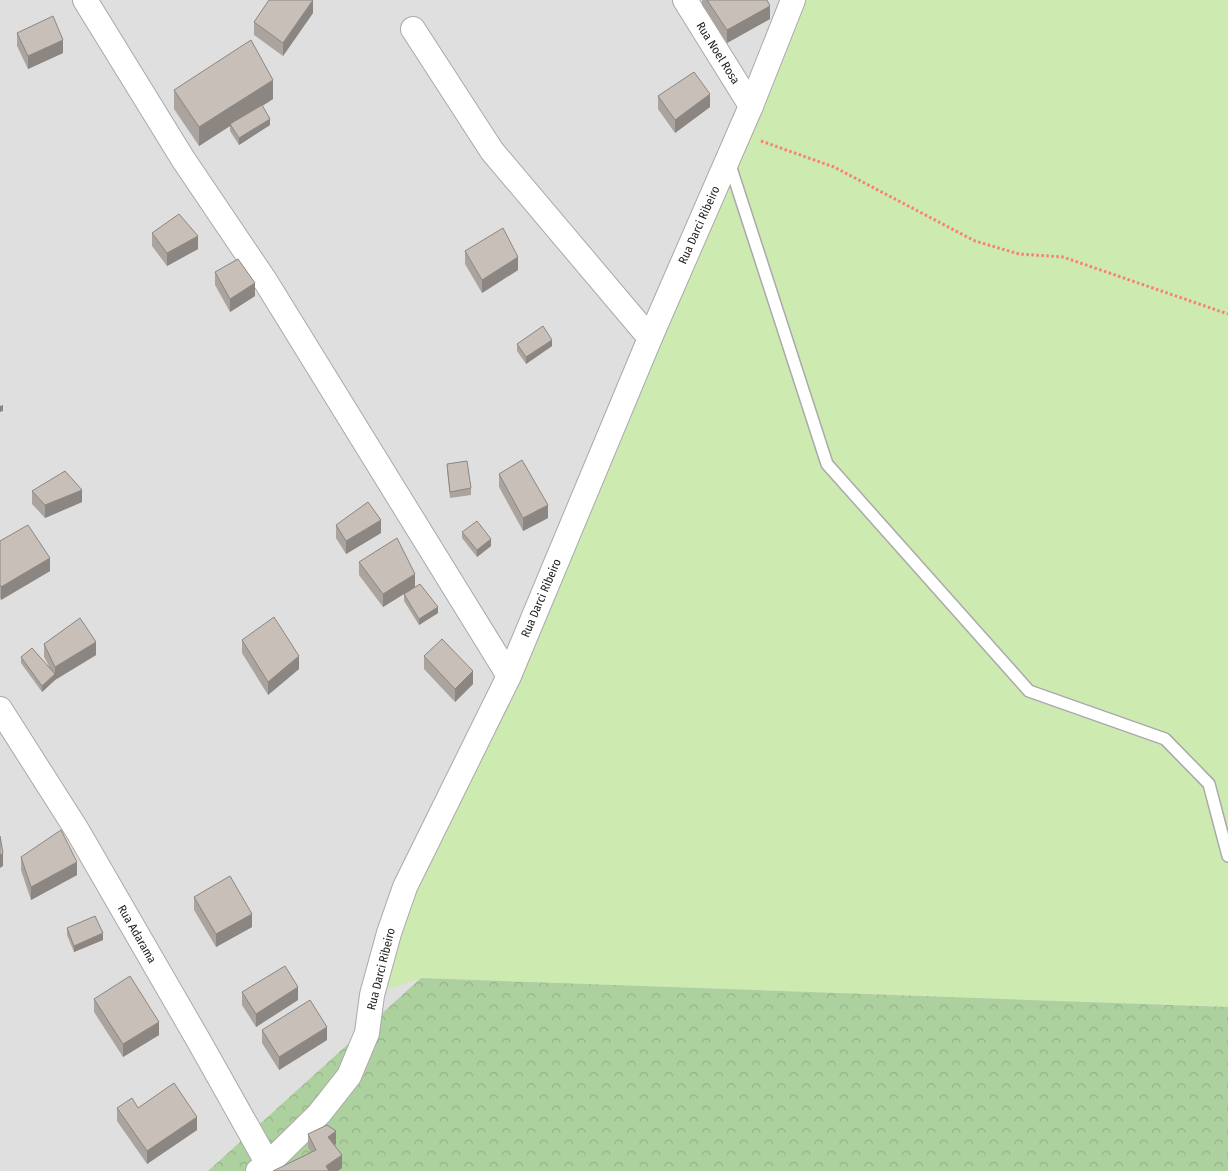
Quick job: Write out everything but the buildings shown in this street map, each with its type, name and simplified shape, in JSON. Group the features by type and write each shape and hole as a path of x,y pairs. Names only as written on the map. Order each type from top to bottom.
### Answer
{"street":[{"path":"85,0 183,159 266,282 509,676"},
{"name":"Rua Noel Rosa","path":"685,0 751,106"},
{"name":"Rua Darci Ribeiro","path":"263,1167 319,1114 348,1076 367,1033 372,995 389,933 405,887 509,676 650,338 751,106 793,0"},
{"path":"413,30 492,151 650,338"},
{"name":"Rua Adarama","path":"0,709 77,830 195,1034 263,1167"}],"lane":[{"path":"728,158 827,464 1029,691 1165,740 1208,784 1228,856"}],"path":[{"path":"739,134 834,166 975,241 1019,254 1063,257 1228,314"}],"shaded area":[{"path":"0,0 816,0 1228,547 1228,1171 0,1171"}],"green space":[{"path":"804,0 1228,0 1228,1007 421,978 372,995"},
{"path":"421,978 1228,1007 1228,1171 208,1171"}]}
